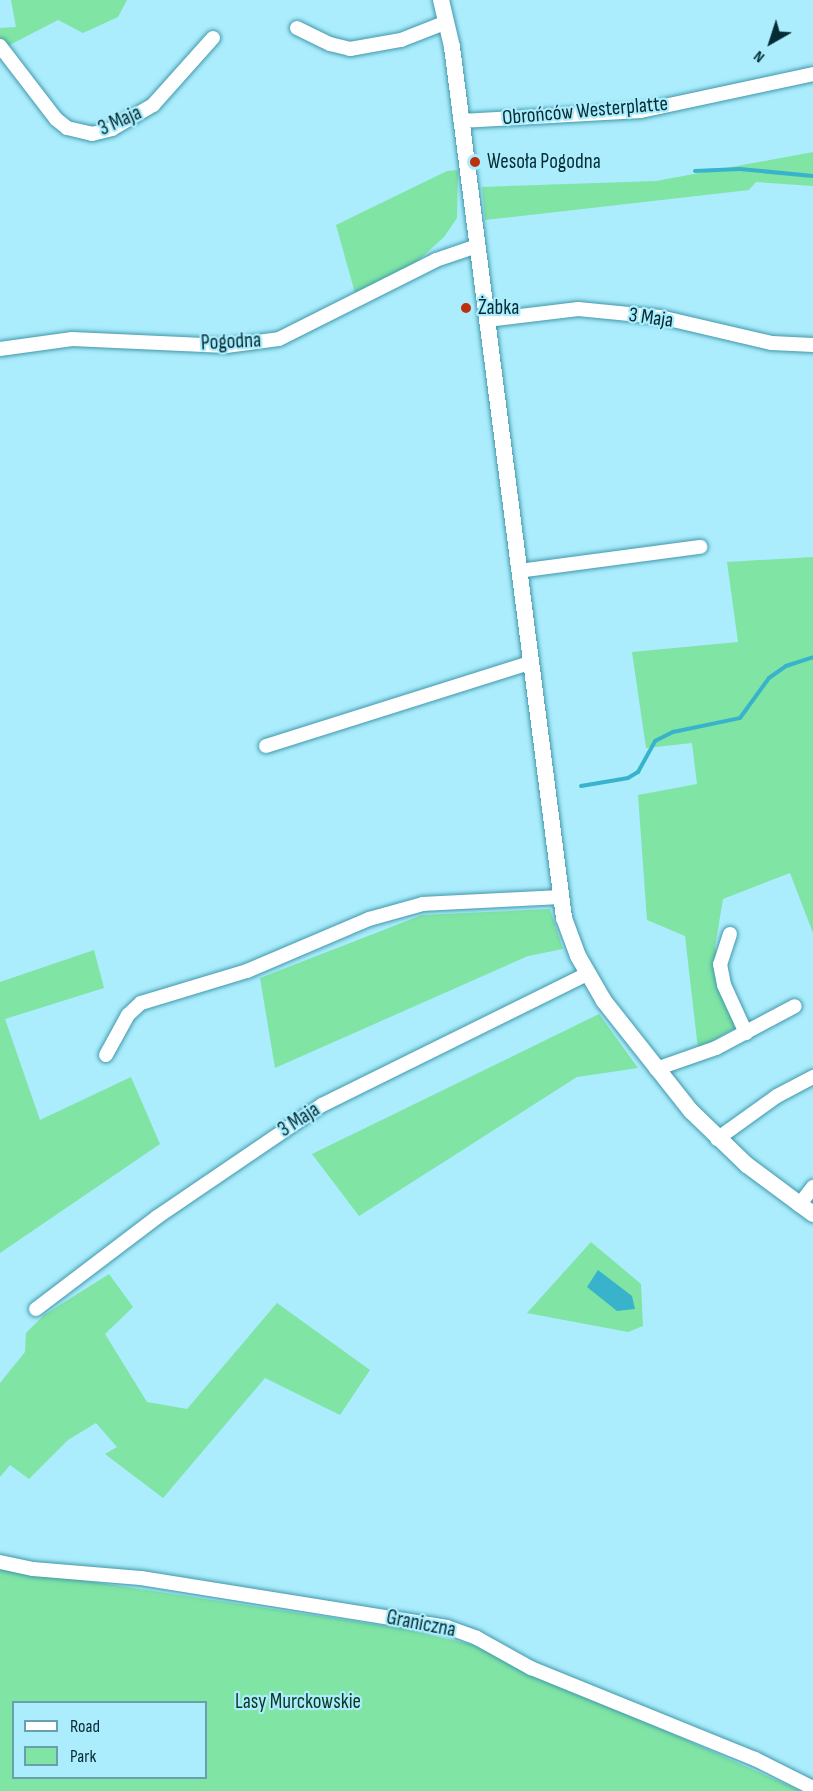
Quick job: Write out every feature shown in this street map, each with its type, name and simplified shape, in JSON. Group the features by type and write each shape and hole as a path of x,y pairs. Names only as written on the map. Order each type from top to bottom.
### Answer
{"street":[{"path":"441,0 447,22 462,121 559,897 570,936 587,974 656,1069 717,1139 806,1209 813,1187"},
{"path":"297,28 330,44 350,49 402,40 447,22"},
{"name":"3 Maja","path":"0,46 56,119 67,128 92,134 112,129 153,105 213,38"},
{"name":"Obrońców Westerplatte","path":"462,121 641,111 813,74"},
{"name":"Pogodna","path":"0,349 72,339 226,346 279,339 436,260 477,246"},
{"name":"3 Maja","path":"487,320 578,309 660,317 771,343 813,345"},
{"path":"519,571 700,547"},
{"path":"266,746 530,663"},
{"path":"106,1055 128,1015 141,1003 247,971 369,919 423,904 559,897"},
{"path":"730,934 720,964 724,985 746,1033"},
{"name":"3 Maja","path":"36,1309 157,1217 322,1105 587,974"},
{"path":"656,1069 746,1033 795,1006"},
{"path":"717,1139 777,1096 813,1077"},
{"name":"Graniczna","path":"0,1562 33,1569 141,1578 447,1627 477,1638 531,1668 755,1759 813,1788"}],"green space":[{"path":"11,0 127,0 118,17 83,33 58,20 0,50 0,28 16,27"},
{"path":"813,152 813,186 756,182 749,190 485,220 482,187 656,181"},
{"path":"458,170 457,218 444,237 411,267 355,293 336,225 447,171"},
{"path":"813,557 813,933 790,873 723,899 715,947 735,1028 698,1049 685,936 647,920 638,795 697,784 692,743 646,748 632,652 738,642 727,562"},
{"path":"550,909 563,949 528,956 275,1068 260,978 422,915"},
{"path":"94,950 104,988 5,1019 40,1120 131,1077 160,1144 0,1253 0,982"},
{"path":"599,1014 638,1068 577,1077 359,1216 312,1154"},
{"path":"591,1242 641,1284 643,1326 628,1332 527,1313"},
{"path":"109,1274 133,1307 105,1334 147,1402 187,1409 277,1303 370,1370 340,1415 265,1378 163,1498 105,1454 117,1447 96,1423 68,1440 29,1479 10,1465 0,1477 0,1383 25,1352 26,1333 44,1315"},
{"name":"Lasy Murckowskie","path":"0,1568 399,1628 470,1644 801,1791 0,1791"}],"water":[{"path":"598,1270 632,1296 635,1309 617,1311 587,1287"}],"waterway":[{"path":"695,171 740,169 813,176"},
{"path":"581,786 628,778 638,772 655,741 673,732 740,718 769,678 786,666 813,657"}],"place":[{"name":"Wesoła Pogodna","path":"475,162"},
{"name":"Żabka","path":"466,308"}]}
